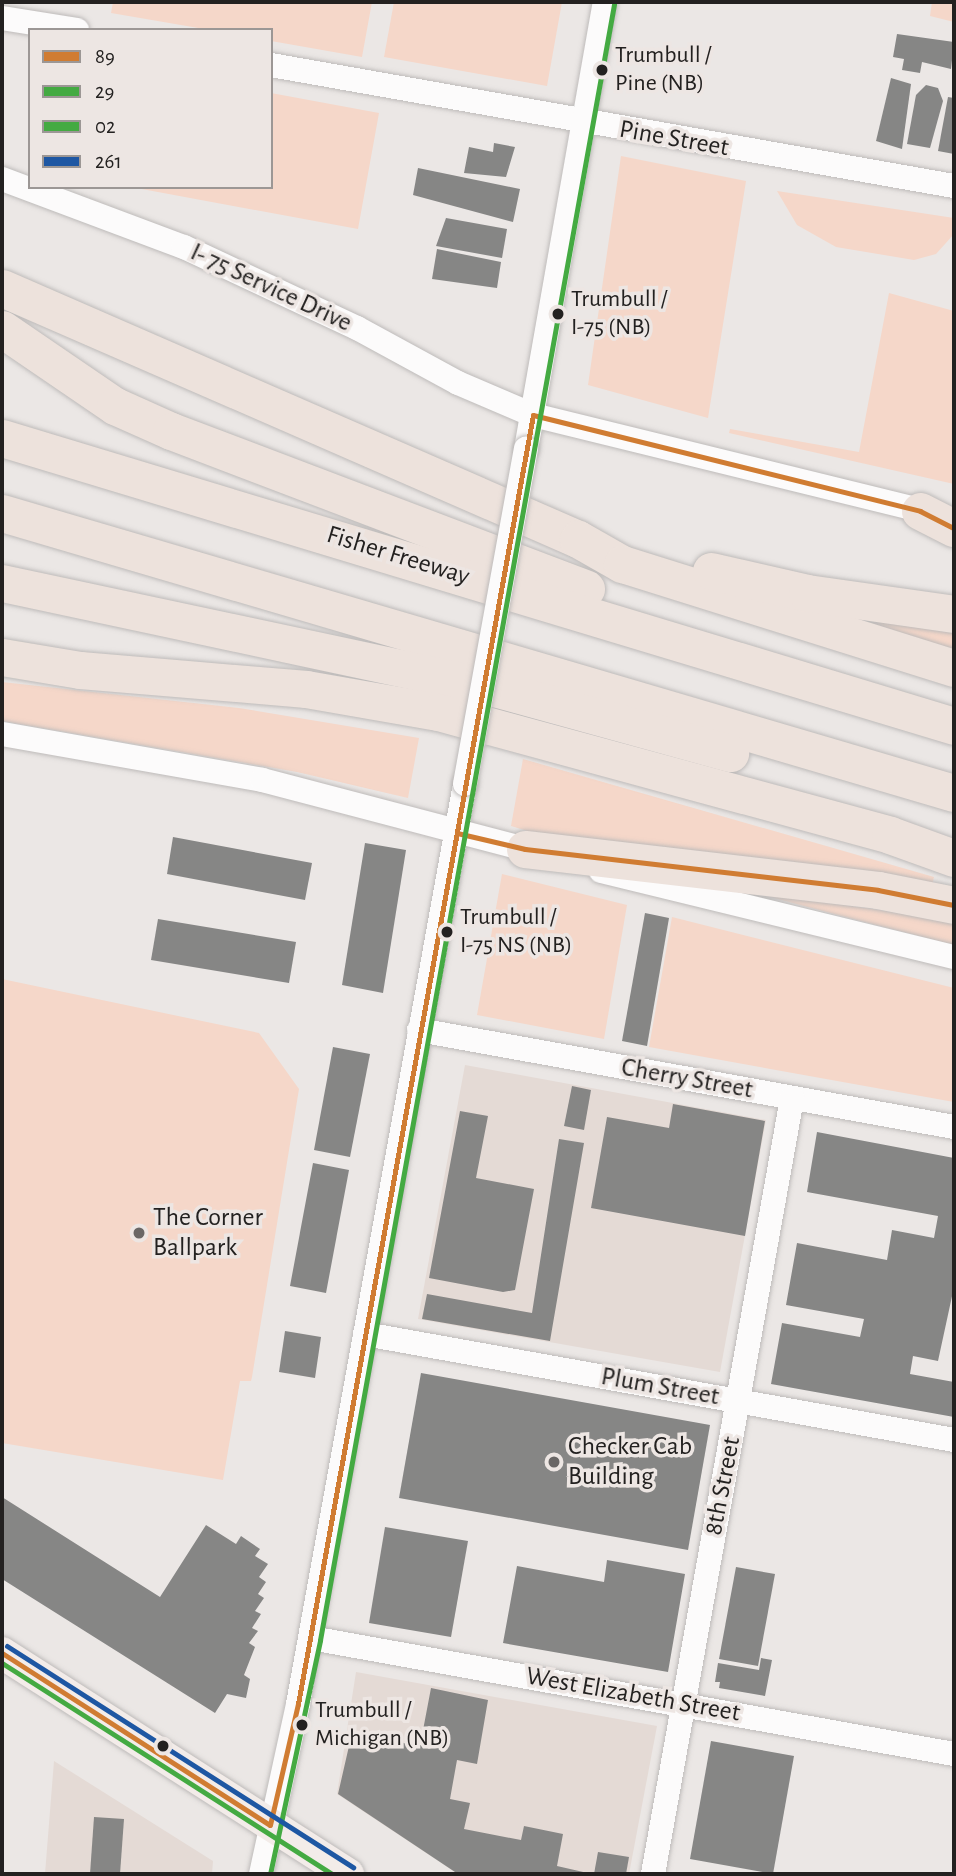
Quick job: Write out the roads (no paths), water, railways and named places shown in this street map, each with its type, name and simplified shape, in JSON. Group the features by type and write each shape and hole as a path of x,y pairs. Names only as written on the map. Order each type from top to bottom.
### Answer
{"highway":[{"path":"2,288 578,538 621,564 954,668"},
{"path":"2,329 59,370 115,405 171,431 594,592 609,619"},
{"name":"Fisher Freeway","path":"2,438 609,619 954,726"},
{"path":"2,513 954,794"},
{"path":"937,514 954,528"},
{"path":"578,538 807,593 954,614"},
{"path":"2,583 494,688 785,768 954,794"},
{"path":"2,657 80,670 306,689 438,712 890,835 954,858"},
{"path":"525,849 878,890 954,905"}],"main road":[{"path":"2,1653 348,1874"}],"street":[{"path":"261,1874 311,1638 419,1030 533,415 605,2"},
{"path":"2,18 64,28"},
{"name":"Pine Street","path":"273,65 954,186"},
{"name":"I- 75 Service Drive","path":"2,179 28,189"},
{"name":"I- 75 Service Drive","path":"29,189 184,247 357,328 458,383 533,415 937,514"},
{"path":"2,734 262,780 640,882 954,957"},
{"name":"Cherry Street","path":"419,1030 954,1127"},
{"name":"8th Street","path":"653,1874 682,1703 740,1401 792,1098"},
{"name":"Plum Street","path":"365,1334 954,1440"},
{"name":"West Elizabeth Street","path":"311,1638 954,1754"}],"place":[{"name":"Trumbull / Pine (NB)","path":"602,70"},
{"name":"Trumbull / I-75 (NB)","path":"558,314"},
{"name":"Trumbull / I-75 NS (NB)","path":"447,932"},
{"name":"The Corner Ballpark","path":"139,1233"},
{"name":"Checker Cab Building","path":"554,1462"},
{"name":"Trumbull / Michigan (NB)","path":"302,1725"}]}
